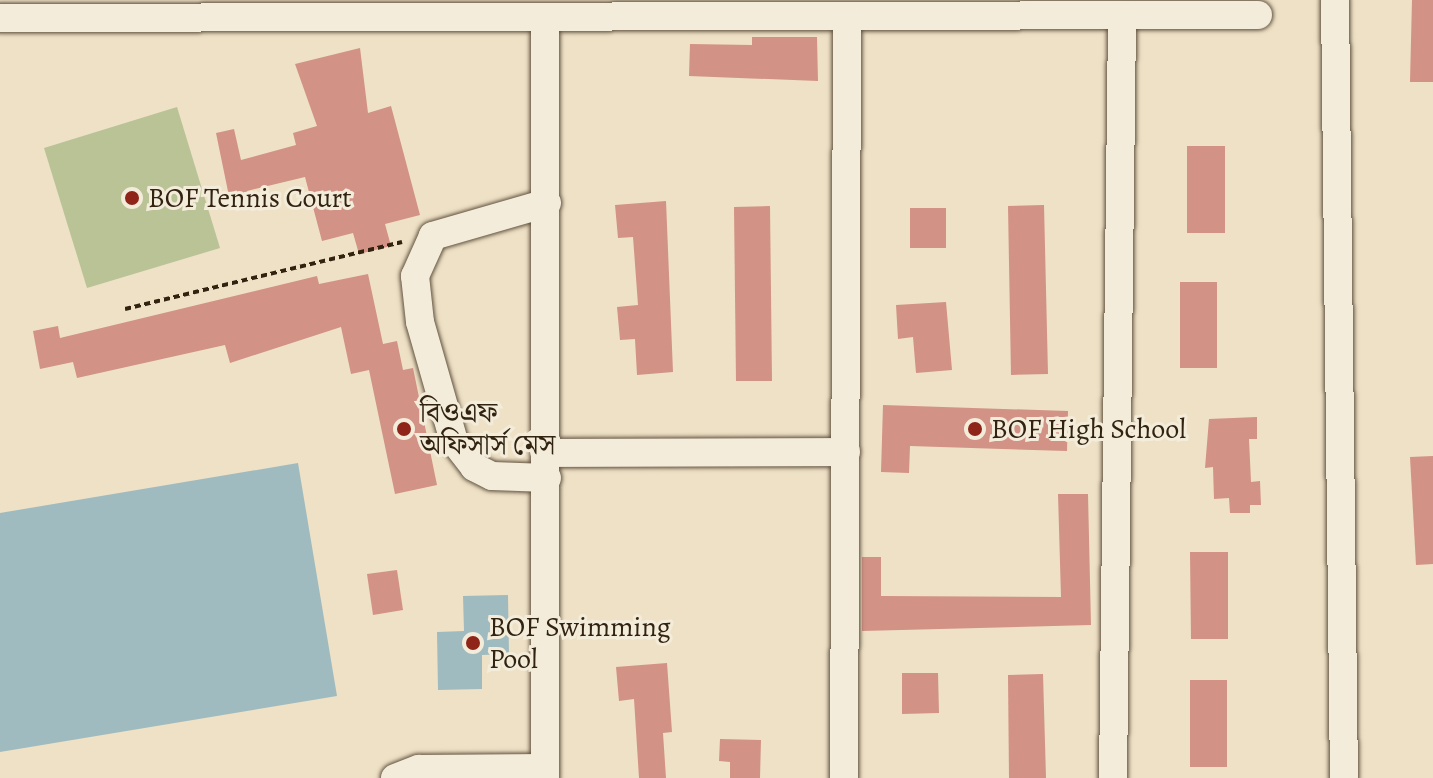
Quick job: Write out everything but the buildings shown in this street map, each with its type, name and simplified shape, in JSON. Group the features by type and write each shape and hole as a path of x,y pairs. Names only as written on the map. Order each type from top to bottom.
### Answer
{"street":[{"path":"1335,0 1344,778"},
{"path":"0,18 76,9 545,20 1122,19 1258,15"},
{"path":"844,778 847,19"},
{"path":"1113,778 1122,19"},
{"path":"395,778 419,769 545,773 548,465 545,20"},
{"path":"547,203 459,224 433,236 420,256 415,276 420,322 454,441 474,467 492,476 548,465 846,452"}],"path":[{"path":"125,309 399,239 420,256"}],"green space":[{"name":"BOF Tennis Court","path":"177,107 220,248 87,288 44,148"}],"water":[{"path":"298,463 337,696 0,752 0,513"},
{"name":"BOF Swimming Pool","path":"508,595 509,654 482,655 482,689 438,690 437,632 464,631 463,596"}],"place":[{"name":"BOF Tennis Court","path":"132,198"},
{"name":"বিওএফ অফিসার্স মেস","path":"404,429"},
{"name":"BOF High School","path":"975,429"},
{"name":"BOF Swimming Pool","path":"473,643"}]}
